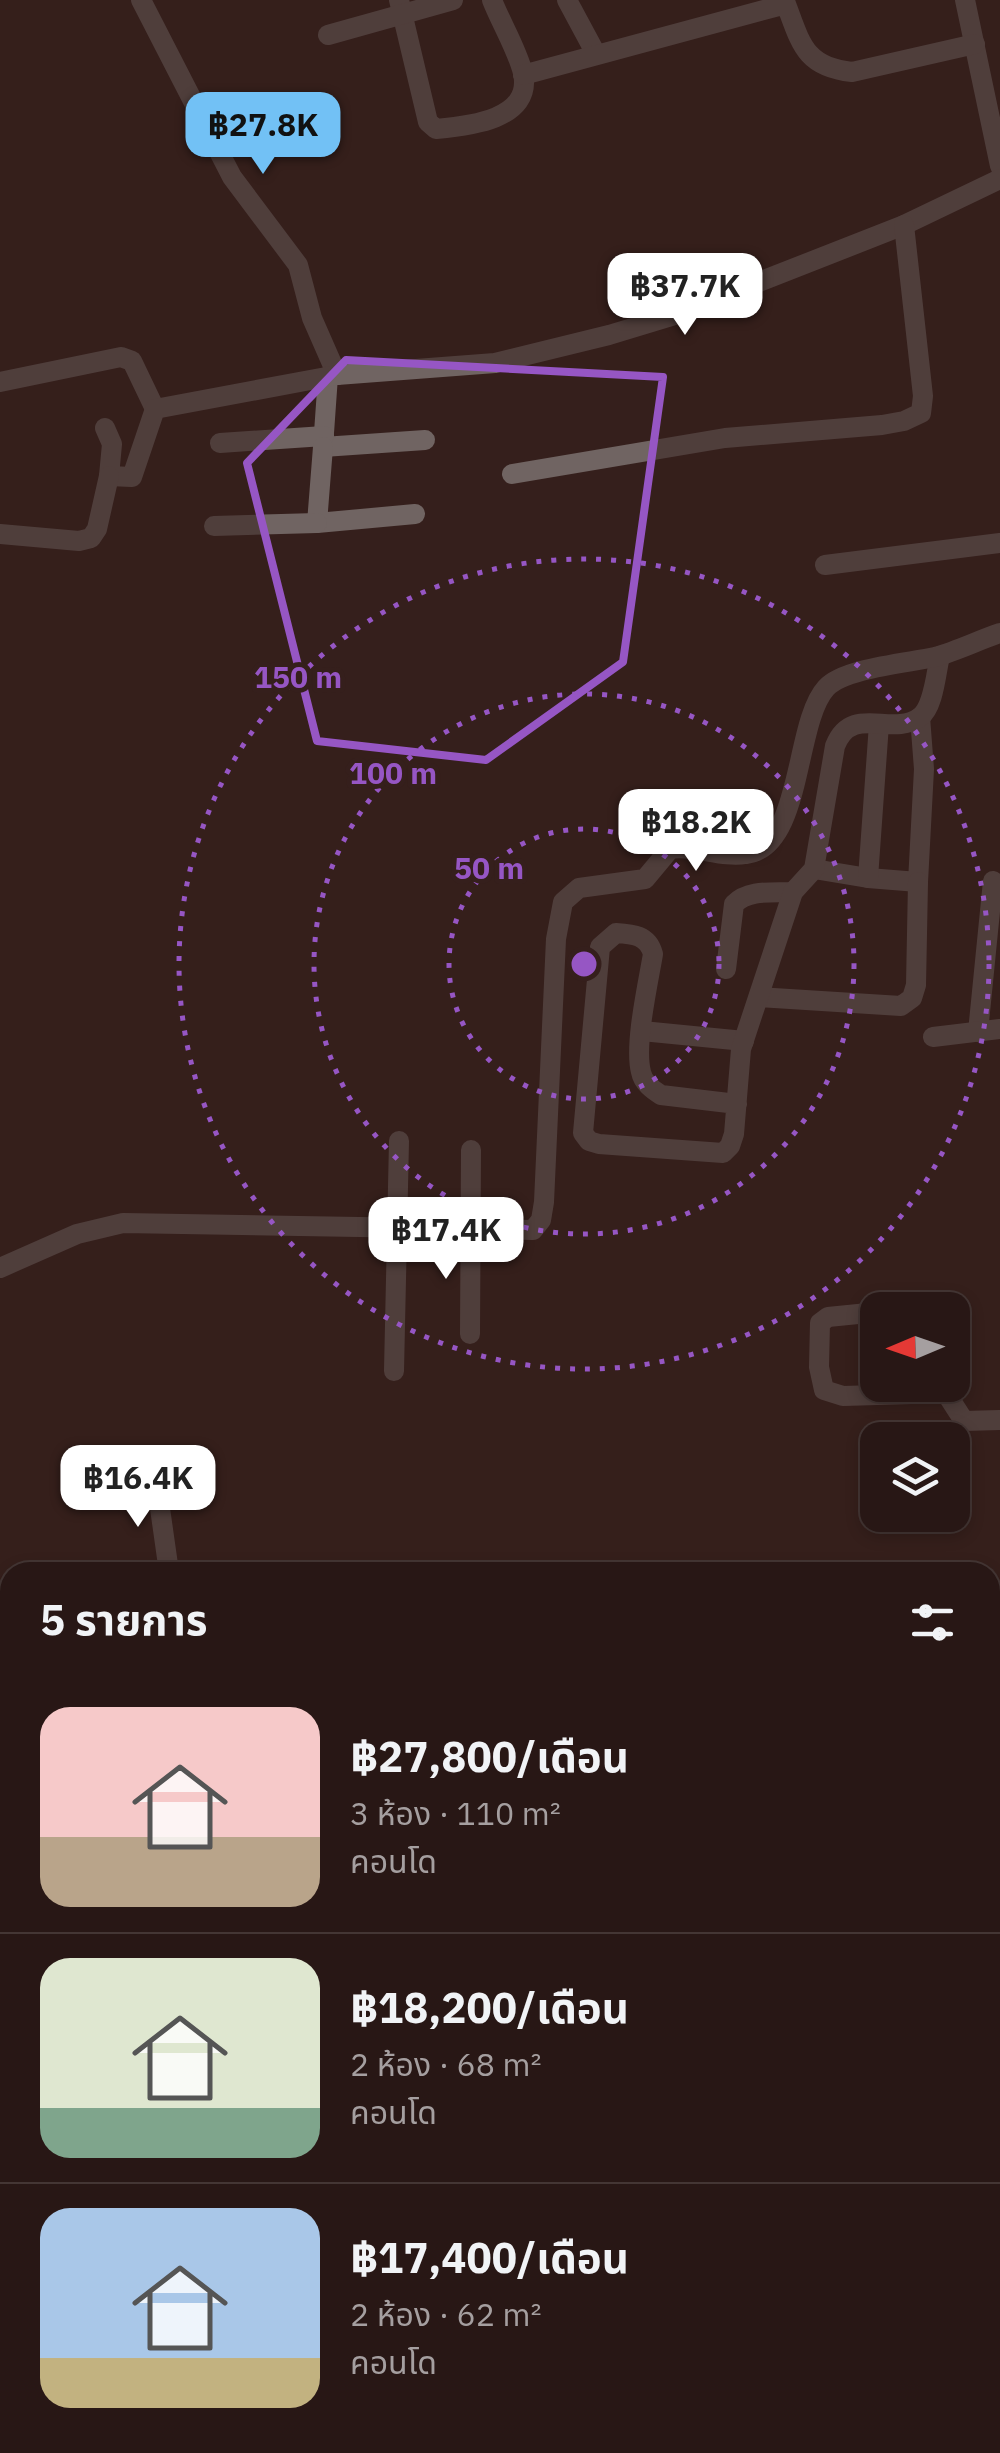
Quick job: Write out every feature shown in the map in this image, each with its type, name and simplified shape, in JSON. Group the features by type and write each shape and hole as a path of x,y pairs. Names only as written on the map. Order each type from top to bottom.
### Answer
{"street":[{"path":"140,0 232,178 298,265 332,375 317,523"},
{"path":"328,35 400,7 452,0"},
{"path":"400,7 428,122 436,129 509,112 521,93 523,74 492,0"},
{"path":"567,0 596,54"},
{"path":"965,0 1000,166"},
{"path":"523,74 786,2 800,41 813,61 835,70 852,72 975,44"},
{"path":"155,409 332,375 495,362 609,334 675,315 904,225 1000,179"},
{"path":"512,474 726,438 882,426 921,412 923,396 904,225"},
{"path":"0,382 121,358 132,361 155,409 132,477 109,476"},
{"path":"0,534 91,538 97,530 109,476 112,444 105,428"},
{"path":"220,443 425,440"},
{"path":"214,526 317,523 415,514"},
{"path":"825,566 1000,543"},
{"path":"0,1268 77,1234 123,1223 532,1230 542,1220 556,939 563,902 579,888 646,878 670,849 748,854 764,848 787,809 817,703 827,686 848,676 940,656 1000,632"},
{"path":"737,1104 661,1095 651,1089 641,1073 650,943 616,932 600,947 583,1134 589,1141 723,1153 734,1134 744,1041 793,892 814,868 839,735 860,722 901,724 920,717 928,706 940,656"},
{"path":"759,996 900,1006 907,1003 916,985 924,769 920,717"},
{"path":"868,878 879,724"},
{"path":"814,868 918,882"},
{"path":"933,1037 989,1030 992,880"},
{"path":"726,969 734,904 752,894 793,892"},
{"path":"642,1031 744,1041"},
{"path":"394,1371 399,1140"},
{"path":"470,1334 471,1150"},
{"path":"860,1313 828,1316 820,1323 820,1382 824,1390 843,1396 860,1395"},
{"path":"952,1402 964,1422 1000,1420"},
{"path":"156,1480 168,1562"}],"highlighted area":[{"path":"346,360 663,377 623,662 486,760 317,741 247,463"}]}
